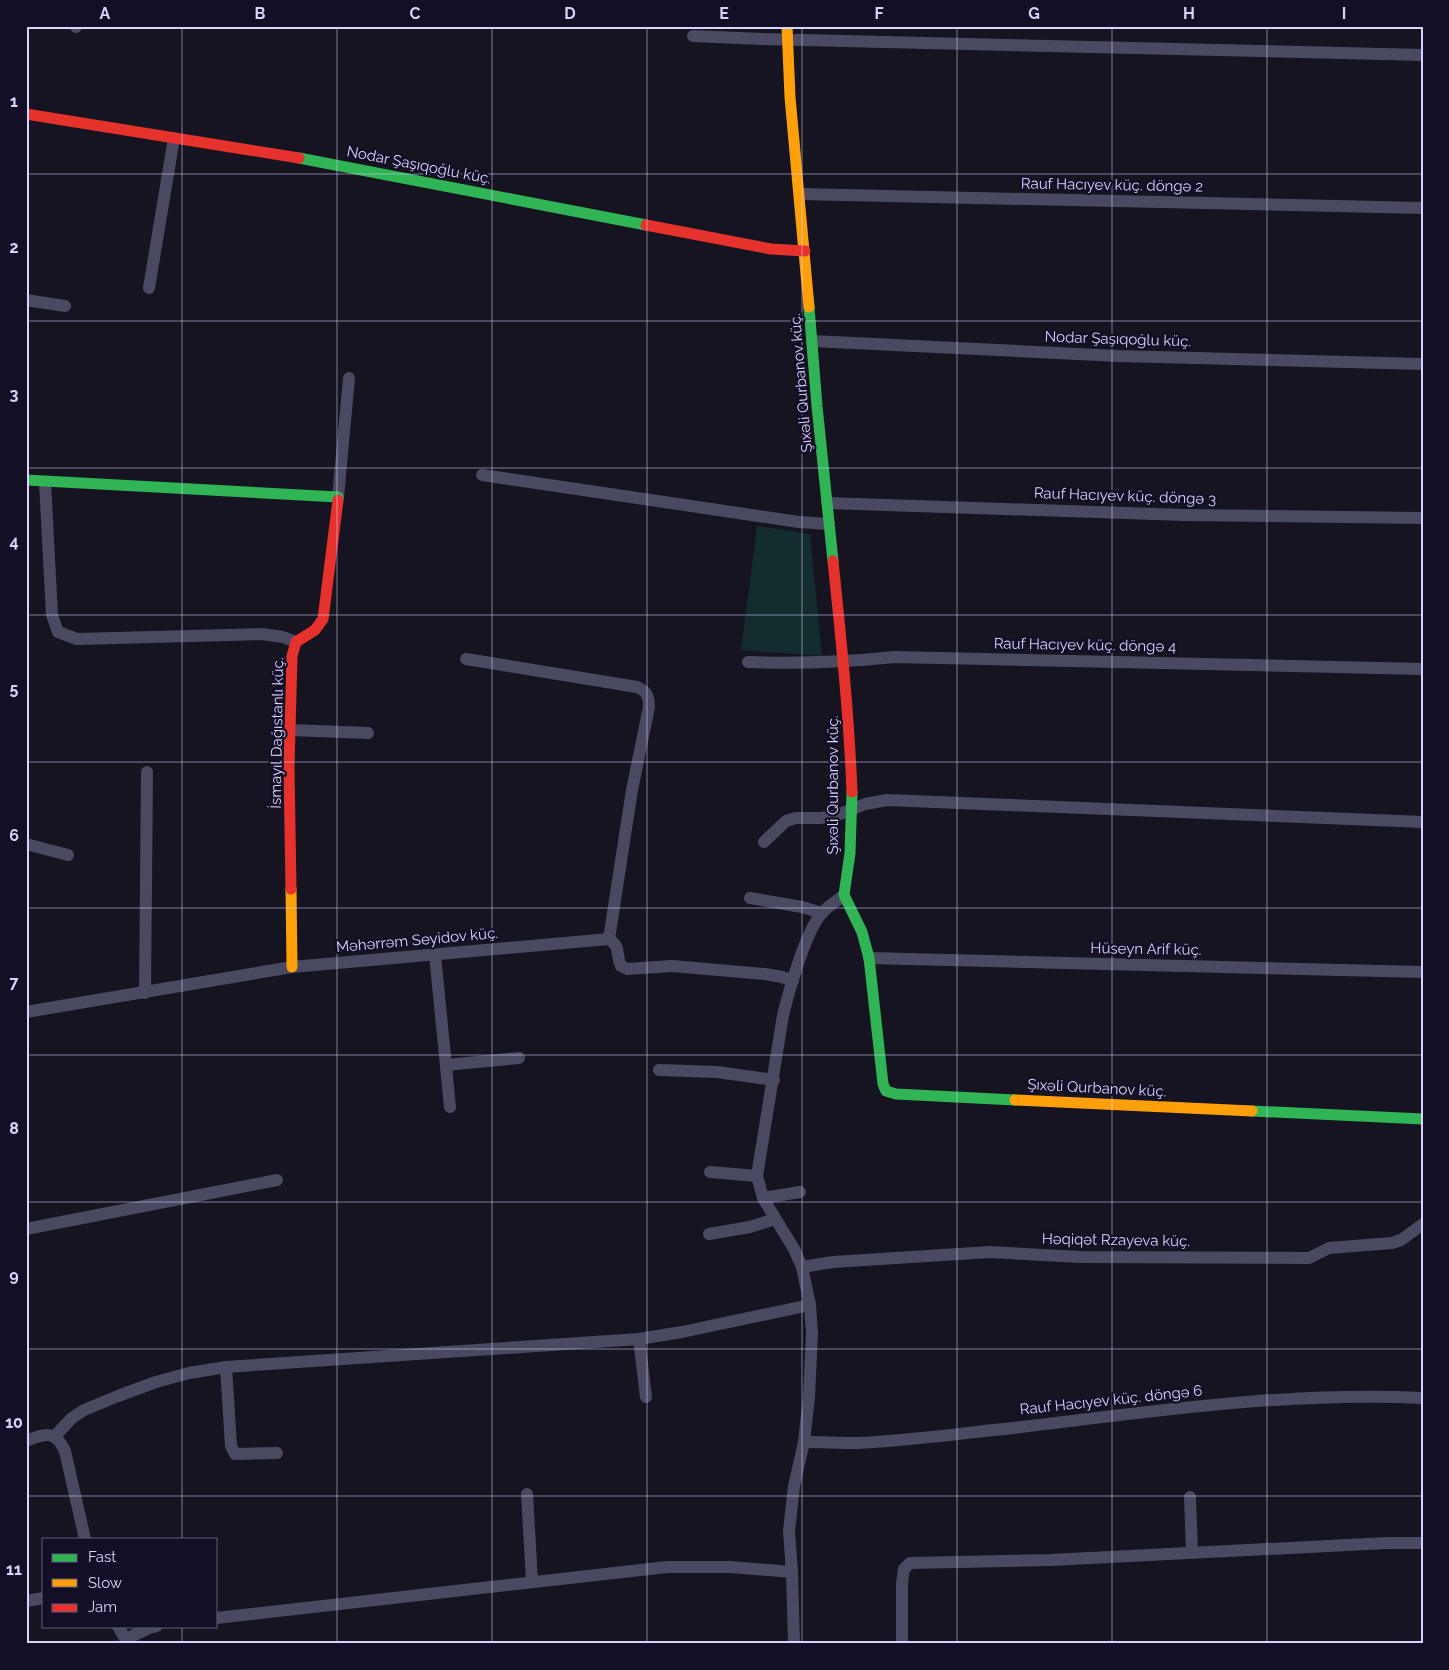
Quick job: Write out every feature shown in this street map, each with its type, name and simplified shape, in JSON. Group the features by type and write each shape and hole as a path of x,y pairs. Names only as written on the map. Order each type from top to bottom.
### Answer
{"street":[{"path":"693,36 787,33 1423,55"},
{"name":"Şıxəli Qurbanov küç.","path":"787,33 790,97 850,739 852,808 850,853 844,895 862,932 868,958 883,1084 886,1091 896,1094 1423,1119"},
{"name":"Nodar Şaşıqoğlu küç.","path":"26,114 288,156 771,249 805,251"},
{"path":"149,288 174,138"},
{"name":"Rauf Hacıyev küç. döngə 2","path":"800,194 1423,208"},
{"path":"26,300 65,306"},
{"name":"Nodar Şaşıqoğlu küç.","path":"812,341 1118,356 1423,364"},
{"path":"26,480 338,497 349,378"},
{"path":"482,475 799,522 829,524"},
{"path":"45,482 52,615 58,632 77,639 262,634 283,637 296,642"},
{"name":"İsmayıl Dağıstanlı küç.","path":"292,967 290,730 292,656 296,642 312,633 323,620 338,497"},
{"name":"Rauf Hacıyev küç. döngə 3","path":"827,503 1184,515 1423,518"},
{"name":"Rauf Hacıyev küç. döngə 4","path":"748,662 799,664 895,657 1423,669"},
{"path":"466,659 637,687 644,690 649,697 649,707 623,843 609,939 616,944 618,960 621,966 628,968 672,966 765,974 793,981"},
{"path":"290,730 368,733"},
{"path":"145,993 147,772"},
{"path":"764,842 786,822 796,818 822,818 840,814 865,804 887,800 1423,822"},
{"path":"26,844 68,855"},
{"path":"794,1644 789,1531 791,1505 804,1442 810,1388 812,1333 810,1305 802,1267 794,1249 763,1198 757,1176 783,1015 793,981 811,930 822,913 844,895"},
{"path":"750,898 802,907 822,913"},
{"name":"Məhərrəm Seyidov küç.","path":"26,1012 292,967 609,939"},
{"path":"435,955 450,1108"},
{"name":"Hüseyn Arif küç.","path":"868,958 1423,972"},
{"path":"446,1066 519,1058"},
{"path":"659,1070 718,1072 774,1080"},
{"path":"710,1172 757,1176"},
{"path":"26,1229 278,1180"},
{"path":"763,1198 800,1192"},
{"path":"709,1234 750,1227 775,1219"},
{"name":"Həqiqət Rzayeva küç.","path":"802,1267 834,1262 990,1252 1080,1257 1309,1258 1329,1248 1392,1243 1400,1240 1423,1224"},
{"path":"54,1437 72,1418 84,1410 156,1382 189,1373 226,1367 639,1339 682,1332 810,1305"},
{"path":"639,1339 646,1397"},
{"path":"226,1367 231,1446 235,1454 278,1453"},
{"name":"Rauf Hacıyev küç. döngə 6","path":"804,1442 856,1443 908,1439 1264,1401 1315,1398 1423,1398"},
{"path":"26,1441 40,1435 54,1437 61,1442 65,1451 85,1538"},
{"path":"527,1494 532,1581"},
{"path":"1190,1497 1192,1553"},
{"path":"902,1644 902,1583 904,1569 910,1563 1050,1560 1377,1543 1423,1543"},
{"path":"218,1618 666,1566 730,1567 792,1572"},
{"path":"26,1601 42,1598"},
{"path":"119,1628 127,1642 149,1628"}],"green space":[{"path":"757,526 810,534 822,656 741,650"}],"traffic: fast":[{"path":"299,158 646,225"},
{"path":"809,307 833,561"},
{"path":"26,480 338,497 338,500"},
{"path":"852,792 850,853 844,895 862,932 869,958 883,1084 886,1091 896,1094 1015,1100"},
{"path":"1252,1111 1423,1119"}],"traffic: slow":[{"path":"787,26 790,97 809,307"},
{"path":"291,889 292,967"},
{"path":"1015,1100 1252,1111"}],"traffic: jam":[{"path":"26,114 299,158"},
{"path":"646,225 771,249 805,251"},
{"path":"291,889 289,767 292,656 296,642 315,630 323,619 338,500"},
{"path":"833,561 847,705 852,792"}]}
